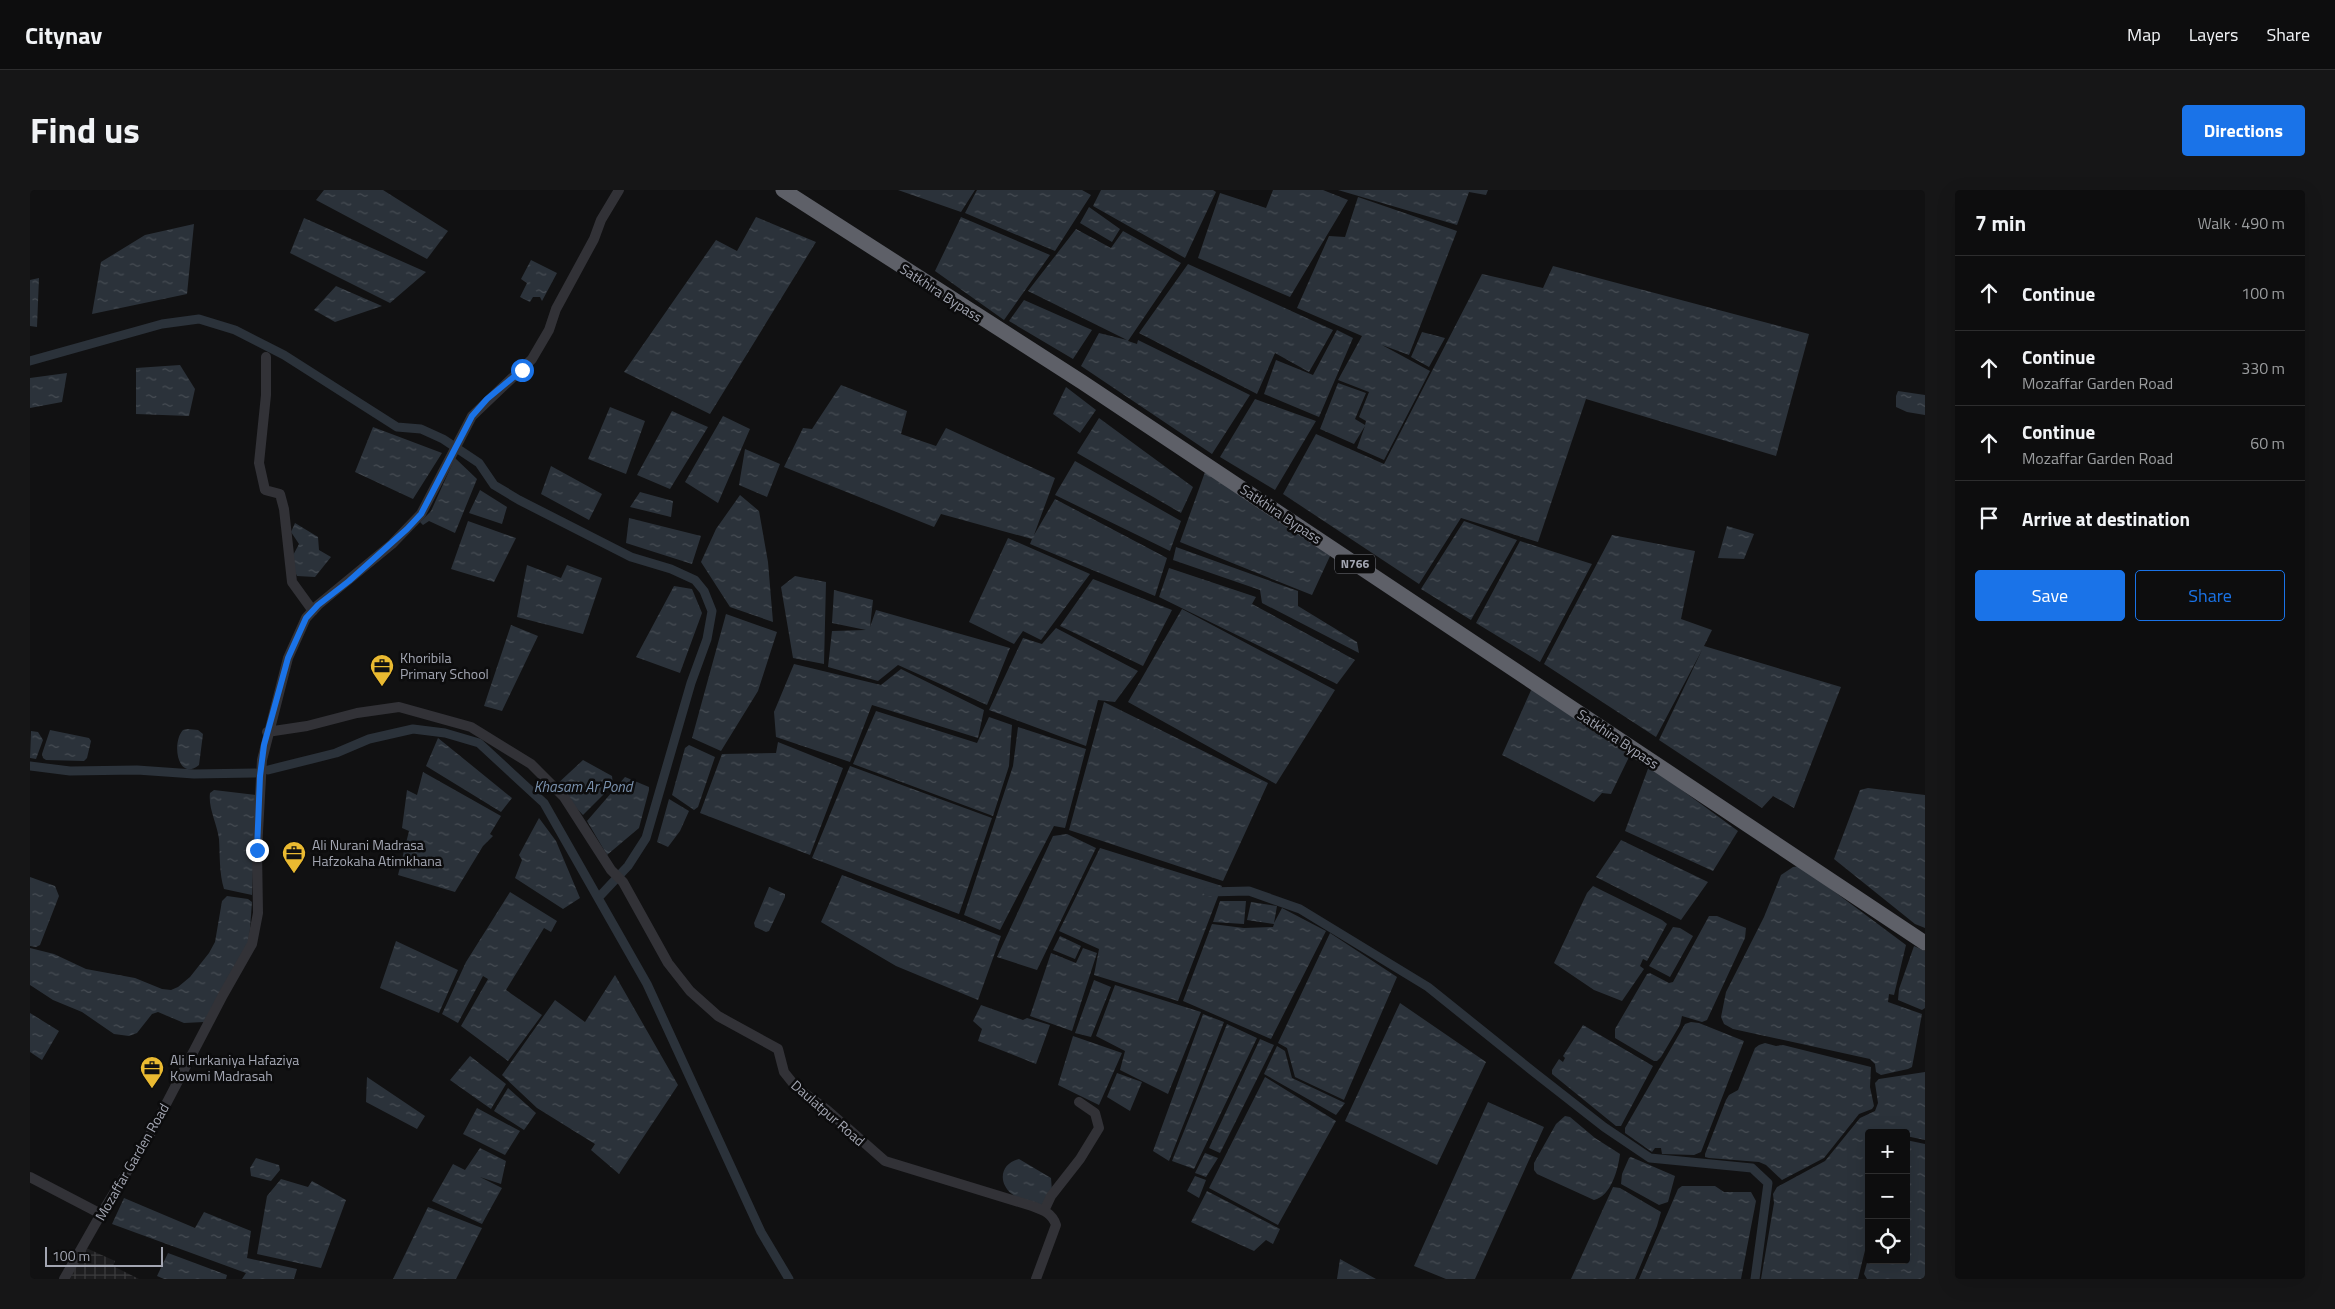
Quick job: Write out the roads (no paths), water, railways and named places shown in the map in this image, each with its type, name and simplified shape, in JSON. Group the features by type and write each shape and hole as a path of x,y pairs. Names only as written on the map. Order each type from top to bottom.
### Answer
{"highway":[{"name":"Satkhira Bypass","path":"782,190 1090,387 1925,943"}],"street":[{"path":"267,732 288,658 306,618 407,529 421,514 472,416 532,359 549,330 556,309 594,239 601,220 619,190"},
{"path":"266,357 266,394 259,463 265,490 280,494 284,510 292,582 313,611"},
{"name":"Daulatpur Road","path":"267,732 307,726 357,713 399,708 471,727 531,764 564,797 611,870 623,882 668,963 690,991 718,1016 776,1048 780,1052 784,1072 796,1087 828,1110 885,1162 1044,1211"},
{"name":"Mozaffar Garden Road","path":"64,1279 100,1214 152,1132 223,995 252,944 258,913 259,788 267,732"},
{"path":"1036,1279 1056,1225 1053,1218 1044,1211 1050,1196 1080,1159 1099,1128 1095,1112 1079,1102"},
{"path":"30,1177 100,1214"}],"water":[{"path":"324,190 383,190 448,231 427,259 316,200"},
{"path":"898,190 975,190 961,212"},
{"path":"977,190 1082,190 1091,195 1055,251 965,213"},
{"path":"1101,190 1213,190 1216,192 1185,258 1093,206"},
{"path":"1273,190 1323,190 1348,200 1290,297 1198,258 1220,193 1266,208"},
{"path":"1338,190 1488,190 1486,195 1469,192 1457,225"},
{"path":"1358,197 1457,231 1409,355 1382,345 1430,371 1384,460 1357,448 1365,426 1354,444 1320,429 1338,383 1366,393 1355,419 1365,425 1366,421 1359,417 1369,392 1338,380 1362,336 1297,308 1329,236 1345,237"},
{"path":"1089,207 1120,229 1112,242 1080,223"},
{"path":"756,217 816,242 710,414 624,372 716,240 737,251"},
{"path":"961,217 1050,255 1004,320 935,271"},
{"path":"304,218 426,272 390,303 290,253"},
{"path":"194,224 187,294 92,314 101,262 145,235"},
{"path":"1076,229 1111,248 1123,231 1181,263 1128,341 1137,344 1138,340 1250,395 1212,454 1081,366 1099,333 1127,340 1028,291"},
{"path":"531,260 557,273 542,301 540,297 533,297 530,302 520,297 527,283 521,279"},
{"path":"1188,264 1333,330 1309,372 1275,353 1257,394 1139,333"},
{"path":"1553,266 1809,334 1776,456 1586,399 1538,542 1461,518 1419,584 1283,494 1316,434 1384,464 1482,274 1543,288"},
{"path":"39,278 37,327 30,326 30,280"},
{"path":"336,286 382,306 335,322 314,310"},
{"path":"1024,300 1092,330 1073,359 1009,321"},
{"path":"1337,330 1353,338 1319,417 1264,394 1276,360 1313,375"},
{"path":"1422,332 1445,338 1429,367 1411,357"},
{"path":"180,365 195,389 189,416 136,414 136,368"},
{"path":"67,373 62,402 30,408 30,378"},
{"path":"841,385 907,411 901,434 936,446 946,428 1055,478 1034,535 1055,499 1167,558 1155,596 1030,544 1032,539 941,514 934,527 784,467 803,428 812,429"},
{"path":"1066,387 1096,410 1080,433 1053,414"},
{"path":"1898,391 1925,395 1925,415 1907,412 1896,407"},
{"path":"1255,399 1316,421 1275,490 1220,457"},
{"path":"610,407 645,421 626,474 588,459"},
{"path":"672,411 708,427 670,489 637,475"},
{"path":"723,416 750,429 718,503 685,482"},
{"path":"1099,418 1193,487 1181,513 1077,453"},
{"path":"373,427 442,453 413,499 355,472"},
{"path":"745,449 780,464 767,497 739,485"},
{"path":"455,458 477,479 455,533 429,521 423,525 420,522 431,511"},
{"path":"1075,461 1181,521 1170,551 1055,495"},
{"path":"551,466 602,494 589,520 541,494"},
{"path":"1205,472 1331,554 1312,595 1180,542"},
{"path":"480,490 507,507 502,524 469,513"},
{"path":"640,492 673,501 671,517 630,507"},
{"path":"740,495 759,511 768,562 773,622 730,607 701,562 716,529"},
{"path":"629,518 701,536 692,564 626,543"},
{"path":"468,521 516,538 494,582 451,569"},
{"path":"1464,521 1517,540 1471,620 1421,589"},
{"path":"295,523 318,537 319,550 331,557 315,577 297,576 290,561 299,544 291,532"},
{"path":"1727,526 1754,534 1744,559 1718,558"},
{"path":"1612,535 1695,551 1681,619 1712,630 1704,646 1841,687 1794,808 1773,796 1762,808 1659,740 1702,650 1656,737 1544,664"},
{"path":"1008,538 1090,574 1041,640 1023,631 1014,644 969,622"},
{"path":"1520,541 1592,564 1540,662 1476,623"},
{"path":"1176,547 1298,591 1298,606 1357,642 1359,653 1262,603 1260,590 1173,560"},
{"path":"527,565 561,578 567,565 602,578 583,634 517,617"},
{"path":"1169,568 1256,597 1252,604 1355,660 1337,684 1159,597"},
{"path":"795,576 826,582 824,664 793,658 781,587"},
{"path":"1093,579 1172,610 1143,666 1060,626"},
{"path":"674,586 692,589 702,613 680,673 636,657"},
{"path":"834,590 873,600 870,627 876,610 1010,648 987,705 898,665 878,681 828,667 832,631 866,630 832,623"},
{"path":"1182,609 1335,690 1276,784 1128,702"},
{"path":"726,614 777,632 758,691 721,751 692,738"},
{"path":"511,625 538,636 502,711 484,706"},
{"path":"1056,628 1138,671 1115,702 1098,700 1086,746 989,710 1023,638 1042,644"},
{"path":"794,664 881,685 901,669 984,710 978,738 872,705 850,762 776,737 774,712"},
{"path":"1532,688 1630,755 1611,794 1602,793 1594,802 1502,755"},
{"path":"1104,702 1268,783 1223,881 1069,830"},
{"path":"876,711 977,743 989,717 1012,725 1009,766 993,816 853,764"},
{"path":"1018,727 1086,749 1065,828 1054,826 1000,930 964,915 1013,766"},
{"path":"50,730 89,738 91,741 87,758 84,761 46,760 43,758 42,754"},
{"path":"183,730 198,730 203,734 199,765 192,769 186,769 182,765 177,751 179,736"},
{"path":"31,731 38,732 43,740 36,759 30,758"},
{"path":"438,738 512,798 501,812 426,766"},
{"path":"778,742 843,768 810,855 700,813 722,754 776,753"},
{"path":"689,745 715,757 698,807 694,810 672,795 685,748"},
{"name":"Khasam Ar Pond","path":"583,760 612,776 613,785 583,815 555,786"},
{"path":"850,766 992,818 959,914 812,858"},
{"path":"1649,766 1738,831 1713,871 1625,831"},
{"path":"423,772 501,816 490,834 493,836 483,846 455,892 398,875 409,831 402,828 407,790 417,795"},
{"path":"625,777 649,787 649,790 639,828 607,855 587,821"},
{"path":"1868,788 1925,795 1925,928 1915,924 1834,859 1860,790"},
{"path":"214,790 256,795 252,895 224,889 220,870 219,839 210,804 210,793"},
{"path":"669,799 689,811 680,831 668,847 657,842"},
{"path":"539,818 556,841 580,898 563,909 515,878 522,860 519,855"},
{"path":"1067,834 1096,848 1037,970 997,957 1053,836"},
{"path":"1621,840 1708,882 1681,920 1596,877"},
{"path":"1100,848 1222,886 1178,1001 1094,975 1099,949 1059,931"},
{"path":"1800,866 1906,945 1894,995 1889,994 1888,1002 1922,1014 1912,1067 1881,1075 1876,1072 1875,1064 1870,1059 1733,1029 1724,1024 1721,1017 1726,992 1764,917 1781,875 1793,867"},
{"path":"842,875 1001,936 978,1000 896,966 821,922"},
{"path":"30,877 55,886 59,896 40,945 36,947 30,946"},
{"path":"1593,886 1667,924 1647,961 1643,959 1640,966 1644,969 1622,1001 1594,990 1554,963 1587,893"},
{"path":"769,887 785,894 785,897 769,931 766,932 755,927 754,923"},
{"path":"510,892 557,921 551,932 544,928 506,990 542,1015 508,1061 461,1026 488,979 483,976 458,1023 442,1014 466,962"},
{"path":"227,896 248,899 252,902 249,942 204,1022 184,1023 158,1012 152,1014 137,1033 129,1036 114,1034 82,1012 53,1000 30,985 30,948 54,954 86,969 135,978 162,989 171,990 178,987 190,977 209,953 215,942 222,901"},
{"path":"1220,901 1246,901 1244,924 1213,922"},
{"path":"1251,902 1277,906 1274,923 1282,908 1326,931 1271,1039 1183,1001 1212,924 1244,928 1273,927 1274,924 1247,920"},
{"path":"1709,916 1717,916 1746,928 1745,938 1707,1020 1702,1022 1682,1016 1680,1025 1661,1057 1654,1061 1615,1038 1615,1029 1647,974 1650,973 1669,983 1673,982"},
{"path":"1673,927 1680,928 1693,936 1670,977 1649,966"},
{"path":"1330,933 1397,977 1344,1100 1295,1077 1287,1048 1278,1043"},
{"path":"1060,936 1081,946 1075,959 1053,950"},
{"path":"396,941 458,970 439,1013 380,988"},
{"path":"1914,946 1925,951 1925,1008 1922,1010 1898,1000 1899,989"},
{"path":"1083,948 1097,953 1072,1031 1030,1016 1051,953 1076,963"},
{"path":"615,975 678,1085 619,1174 591,1150 595,1144 537,1108 502,1075 555,1000 585,1022"},
{"path":"1094,980 1111,987 1091,1037 1075,1033"},
{"path":"1115,985 1201,1012 1168,1094 1120,1070 1125,1051 1096,1036"},
{"path":"1400,1003 1486,1062 1437,1165 1345,1121"},
{"path":"981,1005 1023,1020 1027,1018 1050,1025 1036,1064 978,1041 982,1029 973,1021"},
{"path":"30,1013 59,1031 42,1060 30,1052"},
{"path":"1203,1014 1224,1022 1169,1161 1153,1151"},
{"path":"1691,1022 1699,1023 1744,1041 1701,1152 1694,1155 1662,1154 1661,1148 1655,1148 1652,1152 1625,1133 1625,1128 1685,1024"},
{"path":"1227,1024 1257,1038 1194,1169 1172,1161"},
{"path":"1583,1025 1653,1066 1621,1126 1616,1126 1552,1074 1552,1070 1559,1059 1563,1062 1565,1058 1563,1056"},
{"path":"1073,1036 1122,1053 1099,1105 1058,1085"},
{"path":"1260,1039 1274,1045 1220,1153 1209,1148"},
{"path":"1765,1043 1776,1046 1783,1045 1871,1067 1870,1087 1874,1106 1872,1109 1859,1114 1824,1158 1782,1180 1766,1165 1759,1162 1705,1157 1726,1100 1729,1095 1738,1090 1755,1048"},
{"path":"1277,1046 1285,1051 1292,1078 1345,1103 1336,1115 1264,1074"},
{"path":"470,1056 506,1084 491,1109 450,1080"},
{"path":"1925,1072 1925,1140 1910,1137 1910,1129 1865,1129 1865,1250 1858,1279 1761,1279 1774,1203 1773,1194 1777,1187 1825,1161 1860,1118 1875,1111 1878,1103 1875,1083 1879,1079"},
{"path":"1117,1073 1142,1082 1130,1111 1107,1097"},
{"path":"367,1077 425,1116 417,1129 366,1102"},
{"path":"1265,1077 1336,1121 1278,1225 1209,1188"},
{"path":"508,1088 536,1113 524,1130 494,1111"},
{"path":"1488,1102 1544,1127 1475,1279 1446,1279 1414,1266"},
{"path":"477,1108 520,1131 505,1155 463,1134"},
{"path":"1565,1116 1570,1117 1595,1138 1620,1154 1613,1181 1600,1198 1594,1200 1537,1174 1534,1170 1534,1163 1556,1124"},
{"path":"1910,1141 1925,1144 1925,1279 1867,1279 1864,1274 1867,1264 1910,1264"},
{"path":"480,1148 506,1161 501,1184 480,1177 502,1188 482,1224 432,1201 453,1164 465,1170"},
{"path":"1205,1153 1218,1158 1206,1177 1195,1173"},
{"path":"1631,1157 1675,1176 1668,1202 1659,1205 1621,1184 1622,1174"},
{"path":"256,1158 279,1165 280,1170 271,1181 251,1176 250,1168"},
{"path":"1019,1159 1051,1178 1052,1191 1041,1206 1015,1196 1004,1184 1003,1174 1008,1164"},
{"path":"1195,1176 1206,1180 1199,1198 1187,1191"},
{"path":"281,1179 308,1187 312,1181 346,1200 321,1268 257,1254 267,1196"},
{"path":"1682,1186 1715,1186 1724,1192 1751,1192 1756,1201 1741,1279 1639,1279 1678,1189"},
{"path":"1613,1187 1620,1188 1661,1212 1635,1279 1571,1279"},
{"path":"1207,1191 1280,1229 1273,1244 1266,1240 1254,1251 1191,1222"},
{"path":"124,1198 195,1228 204,1212 251,1231 247,1258 297,1269 294,1279 242,1279 246,1273 112,1224"},
{"path":"428,1207 482,1228 456,1279 393,1279"},
{"path":"168,1253 227,1275 226,1279 164,1279 157,1276"},
{"path":"1340,1259 1376,1279 1337,1279"}],"waterway":[{"path":"30,361 162,324 199,319 235,330 284,355 397,427 421,429 443,439 479,463 494,485 519,500 631,557 671,569 695,580 704,591 712,611 707,639 691,683 646,838 628,866 599,897"},
{"path":"268,770 336,753 369,739 413,729 445,733 479,743 544,803 647,984 761,1232 789,1279"},
{"path":"30,766 70,771 137,770 194,774 255,773"},
{"path":"1208,892 1249,891 1300,909 1428,987 1604,1127 1650,1158 1752,1168 1768,1183 1755,1279"}],"place":[{"name":"Khoribila Primary School","path":"382,687"},
{"name":"Ali Nurani Madrasa Hafzokaha Atimkhana","path":"294,874"},
{"name":"Ali Furkaniya Hafaziya Kowmi Madrasah","path":"152,1089"}]}
